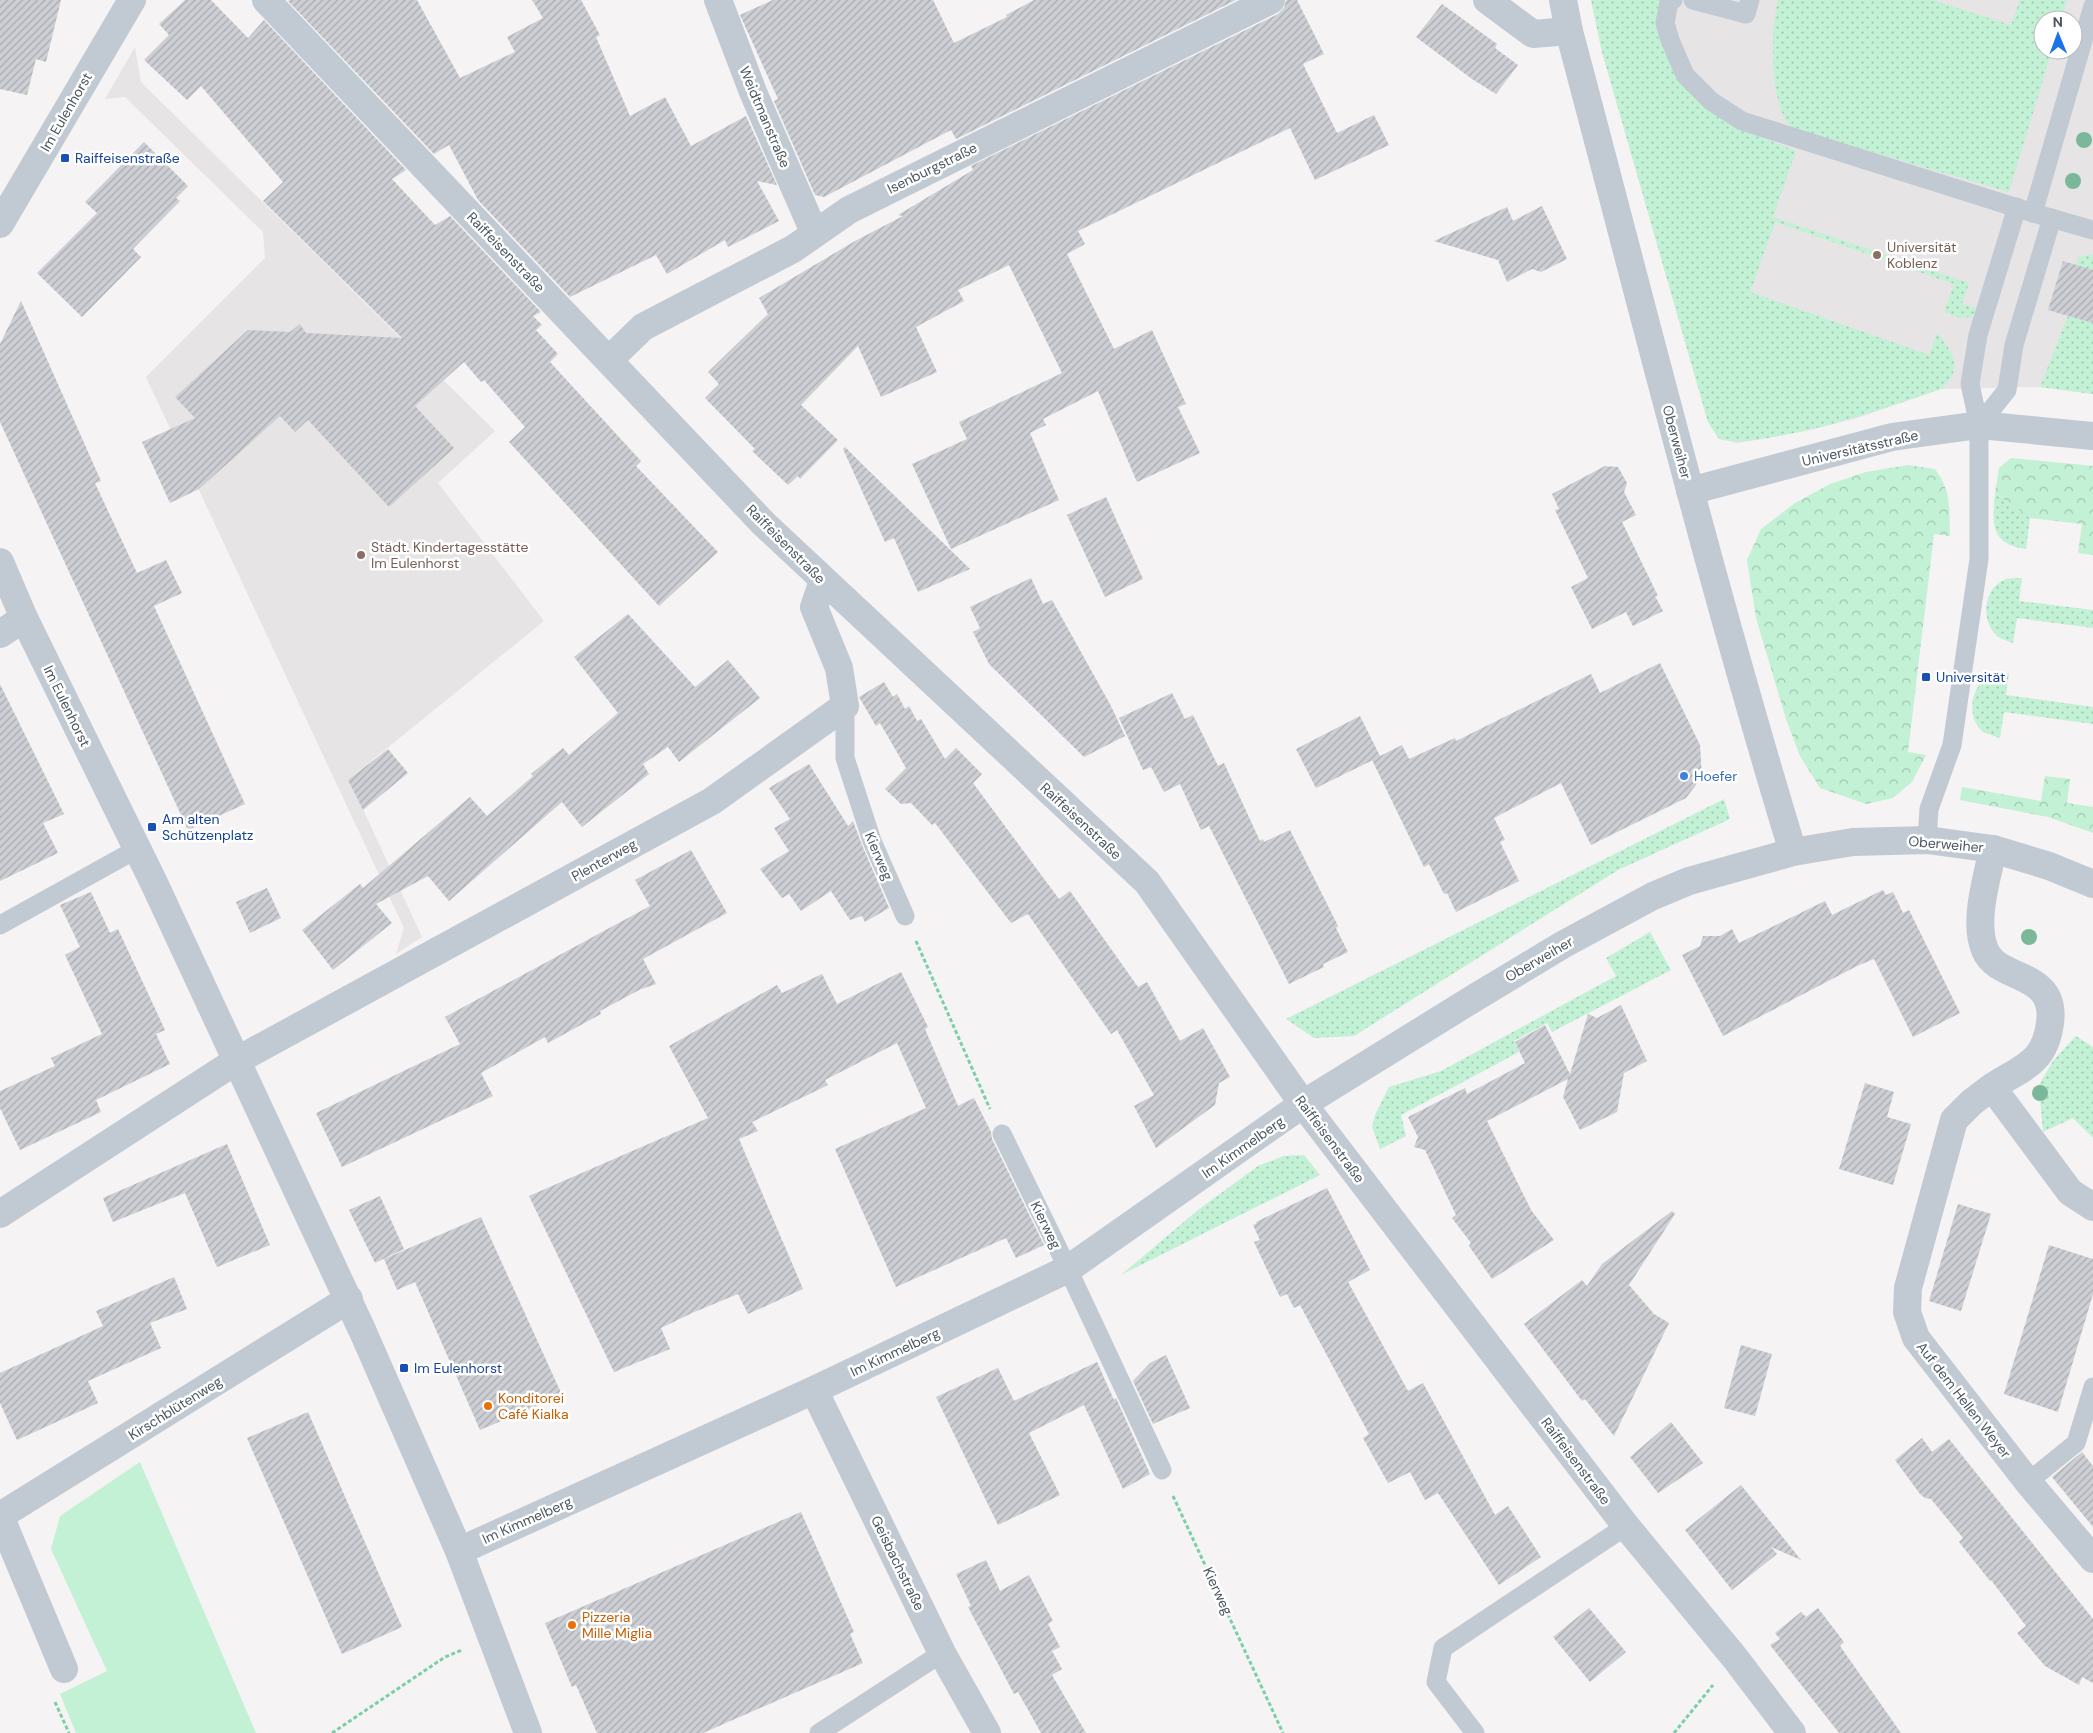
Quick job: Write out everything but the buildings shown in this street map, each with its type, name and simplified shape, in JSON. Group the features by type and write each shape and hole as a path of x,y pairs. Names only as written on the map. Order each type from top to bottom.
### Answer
{"street":[{"name":"Im Eulenhorst","path":"0,224 132,0"},
{"name":"Raiffeisenstraße","path":"266,0 764,524 1147,882 1304,1104 1626,1526 1735,1658 1792,1733"},
{"name":"Weidtmanstraße","path":"718,0 753,92 814,232"},
{"name":"Isenburgstraße","path":"609,360 643,327 793,249 814,232 849,210 1271,0"},
{"path":"1487,0 1533,34 1569,30"},
{"name":"Oberweiher","path":"1563,0 1569,30 1690,491 1754,725 1793,852"},
{"name":"Universitätsstraße","path":"1690,491 1892,437 1979,425 2093,436"},
{"name":"Im Eulenhorst","path":"0,562 24,618 137,849 349,1299 459,1551 528,1733"},
{"path":"823,581 814,607 839,668 846,706"},
{"path":"0,634 24,618"},
{"name":"Plenterweg","path":"236,1061 712,801 846,706"},
{"name":"Oberweiher","path":"1304,1104 1564,944 1653,896 1688,881 1793,852 1853,842 1927,840 1993,848 2049,866 2093,884"},
{"name":"Auf dem Hellen Weyer","path":"1993,848 1982,906 1980,934 1985,952 1995,962 2036,985 2047,994 2051,1014 2046,1046 2038,1058 1992,1086 1954,1120 1908,1288 1907,1312 1916,1338 2028,1482 2093,1559"},
{"path":"0,1214 236,1061"},
{"path":"1992,1086 2070,1192 2093,1207"},
{"name":"Im Kimmelberg","path":"459,1551 814,1390 1068,1269 1304,1104"},
{"name":"Kirschblütenweg","path":"64,1669 0,1516 349,1299"},
{"name":"Geisbachstraße","path":"814,1390 942,1653 987,1733"}],"lane":[{"path":"1673,0 1669,2 1665,23 1685,75 1711,101 1742,122 2093,230"},
{"path":"1693,0 1746,14 1750,0"},
{"path":"1927,840 1929,809 1952,745 1979,559 1979,425 1970,384 1978,335 2025,210 2093,6"},
{"path":"1979,425 2007,390 2014,345 2052,218"},
{"name":"Kierweg","path":"846,706 845,758 872,841 905,916"},
{"path":"0,925 137,849"},
{"name":"Kierweg","path":"1002,1134 1068,1269 1162,1470"},
{"path":"2028,1482 2076,1443 2093,1387"},
{"path":"1475,1733 1436,1682 1443,1648 1626,1526"},
{"path":"819,1733 942,1653"}],"path":[{"path":"905,916 1002,1134"},
{"name":"Kierweg","path":"1162,1470 1283,1733"},
{"path":"332,1733 445,1657 492,1639"},
{"path":"1674,1733 1735,1658"}],"shaded area":[{"name":"Universität Koblenz","path":"1591,0 2093,0 2093,394 2040,387 1941,389 1854,419 1806,431 1737,443 1719,439 1708,422 1602,52"},
{"name":"Städt. Kindertagesstätte Im Eulenhorst","path":"135,47 141,82 495,431 438,483 544,621 349,779 422,937 396,954 404,928 146,377 265,258 263,232 125,97 105,99"}],"green space":[{"path":"1591,0 1661,0 1663,41 1738,128 1796,151 1773,217 1969,283 1962,304 1978,309 1971,317 1960,318 1944,312 1954,284 1775,222 1750,292 1929,355 1937,333 1948,347 1954,361 1952,374 1941,389 1861,416 1800,432 1749,441 1719,439 1708,422 1602,52"},
{"path":"1778,0 1932,0 2011,25 2020,0 2067,0 2064,10 2033,10 2033,60 2049,60 2009,192 1793,129 1785,119 1779,105 1776,87 1773,48 1775,13"},
{"path":"2093,254 2093,270 2076,265 2079,257"},
{"path":"2068,316 2093,323 2093,394 2040,387"},
{"path":"2011,458 2093,466 2093,555 2078,553 2082,524 2030,518 1995,493 1999,468"},
{"path":"1908,465 1935,469 1947,493 1949,509 1950,536 1934,534 1908,752 1926,755 1912,782 1893,798 1866,804 1820,788 1800,756 1786,719 1756,618 1747,560 1761,529 1795,503 1830,484 1866,472"},
{"path":"1995,493 2030,518 2026,549 2006,542 1996,531 1994,523"},
{"path":"2022,578 2019,601 2093,610 2093,628 2017,618 2013,643 1996,635 1991,628 1986,612 1989,596 1999,583 2006,579"},
{"path":"1995,673 2009,673 2006,695 2093,707 2093,724 2004,712 2000,738 1985,733 1978,727 1974,719 1973,701 1975,692 1985,678"},
{"path":"2045,776 2070,779 2067,803 2093,807 2093,833 2048,817 1960,800 1962,787 2041,801"},
{"path":"1724,799 1730,819 1618,870 1354,1036 1314,1038 1286,1019"},
{"path":"1650,932 1671,970 1552,1032 1547,1023 1514,1041 1519,1052 1401,1115 1406,1136 1380,1149 1372,1127 1375,1115 1389,1087 1441,1071 1616,976 1606,958"},
{"path":"2076,1036 2093,1047 2093,1138 2073,1118 2043,1132 2039,1085 2053,1061"},
{"path":"1304,1155 1320,1175 1121,1275 1198,1210 1258,1166 1284,1156"},
{"path":"140,1462 256,1733 76,1733 60,1694 107,1671 51,1549 60,1516"}],"place":[{"name":"Raiffeisenstraße","path":"65,158"},
{"name":"Universität Koblenz","path":"1877,255"},
{"name":"Städt. Kindertagesstätte Im Eulenhorst","path":"361,555"},
{"name":"Universität","path":"1926,677"},
{"name":"Hoefer","path":"1684,776"},
{"name":"Am alten Schützenplatz","path":"152,827"},
{"name":"Im Eulenhorst","path":"404,1368"},
{"name":"Konditorei Café Kialka","path":"488,1406"},
{"name":"Pizzeria Mille Miglia","path":"572,1625"}]}
